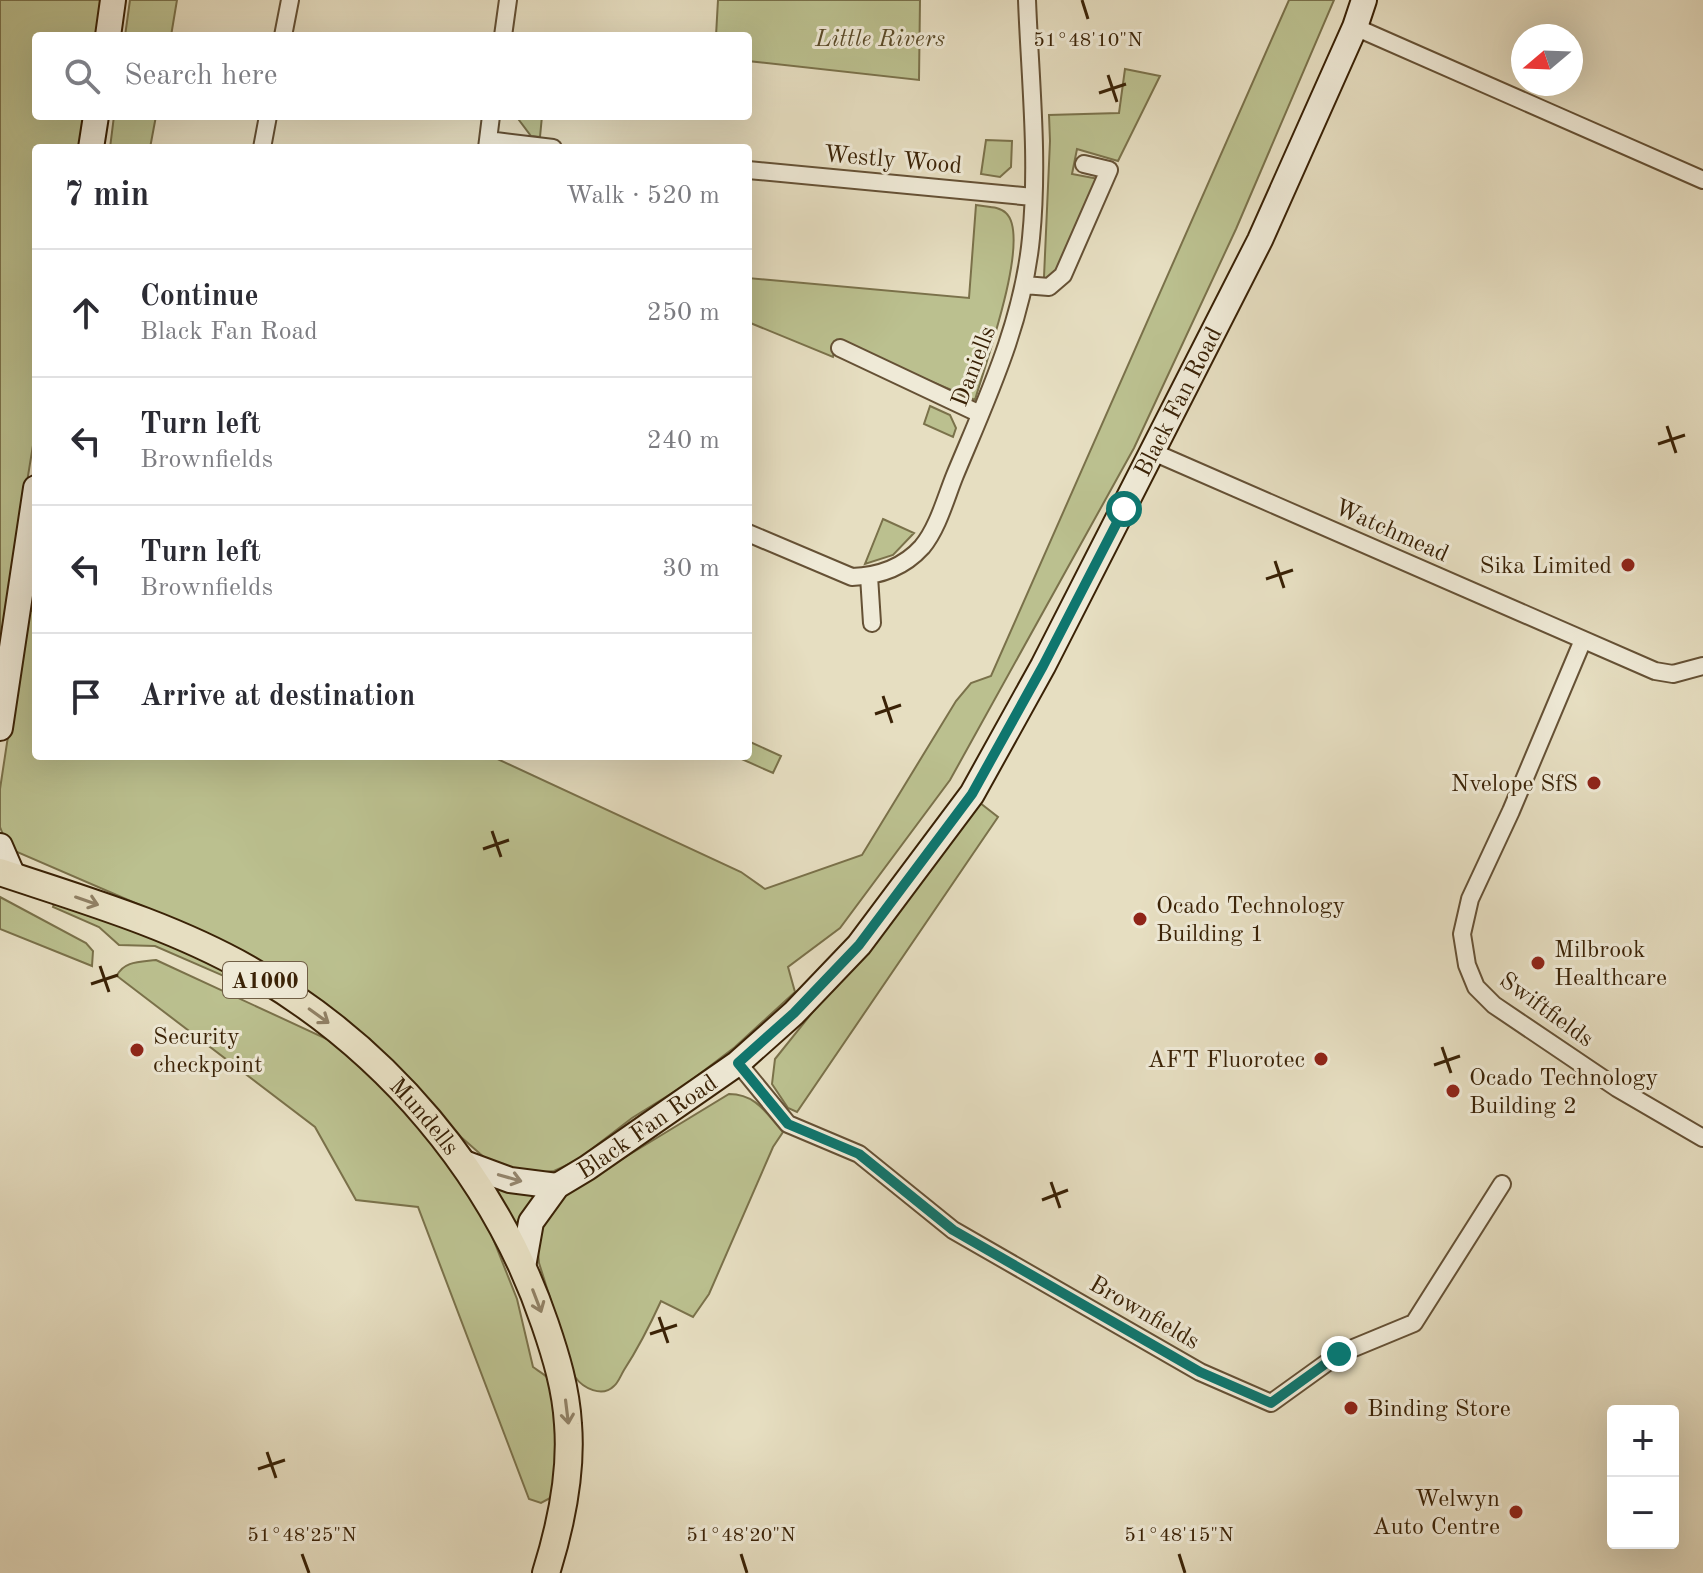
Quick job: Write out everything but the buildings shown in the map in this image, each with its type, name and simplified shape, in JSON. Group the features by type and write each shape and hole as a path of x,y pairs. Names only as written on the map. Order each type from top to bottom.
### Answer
{"main road":[{"path":"109,32 113,0"},
{"name":"Black Fan Road","path":"523,1267 531,1222 557,1186 738,1063 794,1013 859,945 972,794 1043,666 1260,240 1355,27 1364,0"},
{"path":"92,144 95,120"},
{"path":"0,728 1,702 32,512"},
{"path":"0,846 7,874"},
{"name":"Mundells","path":"7,874 159,927 235,962 290,995 373,1061 436,1127 464,1163 523,1267 560,1372 569,1425 566,1490 555,1546 546,1573"},
{"name":"Black Fan Road","path":"464,1163 510,1180 557,1186"}],"street":[{"path":"284,32 290,0"},
{"path":"504,32 508,0"},
{"name":"Daniells","path":"869,576 897,568 923,546 1014,328 1024,285 1033,197 1034,140 1027,0"},
{"path":"1355,27 1703,180"},
{"path":"263,144 267,120"},
{"path":"488,144 491,120"},
{"path":"1024,285 1049,287 1063,275 1109,170 1084,164"},
{"name":"Westly Wood","path":"752,170 1033,197"},
{"path":"840,348 980,414"},
{"name":"Watchmead","path":"1153,452 1655,671 1673,674 1703,666"},
{"path":"752,535 852,577 869,576 872,623"},
{"name":"Swiftfields","path":"1583,640 1470,899 1462,934 1467,965 1476,987 1494,1005 1617,1088 1703,1138"},
{"name":"Brownfields","path":"738,1063 788,1124 859,1154 953,1230 1200,1372 1271,1403 1339,1354 1414,1323 1502,1184"}],"green space":[{"path":"0,0 105,0 100,32 32,32 32,120 85,120 82,144 32,144 32,451 0,647"},
{"path":"130,0 177,0 172,32 126,32"},
{"name":"Little Rivers","path":"718,0 920,0 919,80 752,61 752,32 716,32"},
{"path":"1289,0 1334,0 1236,229 1134,448 950,780 840,928 788,967 795,992 735,1047 576,1161 554,1171 536,1173 494,1166 461,1137 387,1058 186,925 17,852 6,842 0,827 0,789 27,611 32,611 32,760 500,760 741,872 765,889 862,855 956,701 971,683 991,676"},
{"path":"1125,69 1160,76 1118,161 1077,149 1072,174 1104,180 1061,268 1047,280 1044,277 1049,115 1119,113"},
{"path":"114,120 155,120 151,144 110,144"},
{"path":"519,120 542,120 540,137 531,136"},
{"path":"986,140 1012,141 1011,167 1000,177 981,174"},
{"path":"976,205 996,208 1006,213 1013,227 1013,248 1004,303 975,400 838,342 833,357 752,324 752,278 969,298"},
{"path":"930,406 950,415 956,428 953,437 924,424"},
{"path":"883,519 914,533 893,555 865,564"},
{"path":"752,743 781,756 773,773 744,760 752,760"},
{"path":"975,799 998,817 797,1112 788,1108 772,1084 775,1059"},
{"path":"0,897 86,943 93,951 92,966 0,929"},
{"path":"55,901 157,937 255,986 256,990 155,946 119,945 99,927 53,907"},
{"path":"156,960 329,1040 400,1102 438,1150 473,1200 492,1236 517,1299 533,1367 548,1378 552,1388 556,1436 552,1497 541,1503 529,1499 418,1207 356,1200 315,1127 117,976 128,965"},
{"path":"729,1094 753,1101 783,1132 773,1147 709,1294 693,1317 661,1301 615,1385 604,1391 588,1388 575,1377 539,1263 537,1240 545,1212 555,1201 581,1184"},
{"path":"501,1187 533,1193 536,1198 519,1222 514,1223 495,1191"}],"place":[{"name":"Sika Limited","path":"1628,565"},
{"name":"Nvelope SfS","path":"1594,783"},
{"name":"Ocado Technology Building 1","path":"1140,919"},
{"name":"Milbrook Healthcare","path":"1538,963"},
{"name":"Security checkpoint","path":"137,1050"},
{"name":"AFT Fluorotec","path":"1321,1059"},
{"name":"Ocado Technology Building 2","path":"1453,1091"},
{"name":"Binding Store","path":"1351,1408"},
{"name":"Welwyn Auto Centre","path":"1516,1512"}],"route":[{"path":"1124,509 1043,666 972,794 859,945 794,1013 738,1063 788,1124 859,1154 953,1230 1200,1372 1271,1403 1339,1354"}]}
